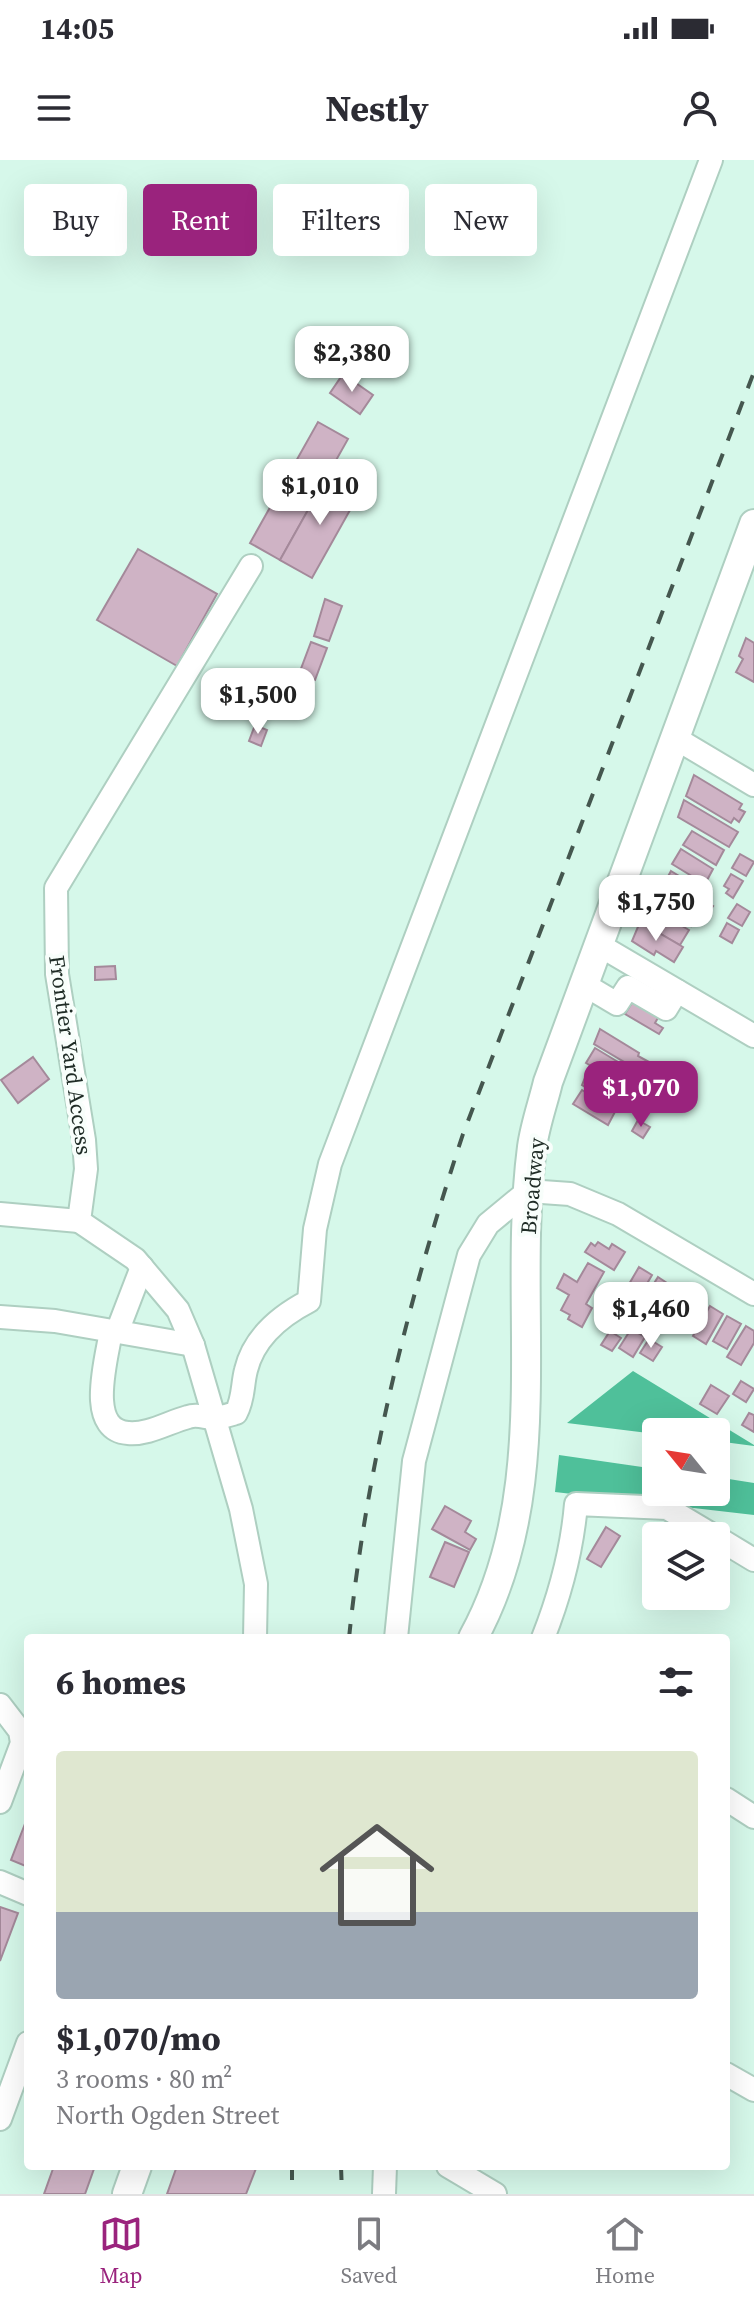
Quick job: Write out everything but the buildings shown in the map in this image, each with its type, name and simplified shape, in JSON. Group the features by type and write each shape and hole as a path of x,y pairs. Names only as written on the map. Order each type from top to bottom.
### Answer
{"main road":[{"name":"Broadway","path":"475,1634 488,1610 508,1552 521,1480 528,1191 532,1144 548,1082 751,542"},
{"path":"127,2194 136,2170"}],"street":[{"path":"142,1267 114,1331 102,1391 102,1412 110,1425 117,1431 140,1432 192,1415 214,1418 236,1413 242,1401 246,1370 258,1340 283,1315 309,1301 315,1229 330,1164 711,160"},
{"name":"Frontier Yard Access","path":"79,1221 85,1154 57,974 56,888 251,566"},
{"path":"675,738 754,785"},
{"path":"599,945 754,1036"},
{"path":"585,985 617,1004 628,987 666,1009 677,991"},
{"path":"396,1634 414,1461 469,1255 488,1224 528,1191 570,1194 618,1214 754,1294"},
{"path":"0,1214 79,1221 135,1259 178,1310 193,1345 241,1509 256,1584 255,1634"},
{"path":"0,1317 55,1321 193,1345"},
{"path":"544,1634 569,1558 576,1504 667,1508 690,1522"},
{"path":"730,1546 754,1560"},
{"path":"0,1705 20,1731 22,1743 0,1802"},
{"path":"730,1802 754,1817"},
{"path":"0,1882 24,1892"},
{"path":"0,2119 24,2054"},
{"path":"730,2076 754,2090"},
{"path":"384,2194 385,2170"},
{"path":"455,2170 495,2194"}],"green space":[{"path":"633,1371 710,1418 642,1418 642,1432 567,1423"},
{"path":"730,1430 754,1445 730,1443"},
{"path":"559,1455 642,1467 642,1502 555,1492"},
{"path":"730,1479 754,1483 754,1515 676,1506 730,1506"}],"railway":[{"path":"349,1634 378,1446 408,1321 443,1196 463,1134 754,372"},
{"path":"292,2170 292,2194"},
{"path":"341,2170 342,2194"}]}
